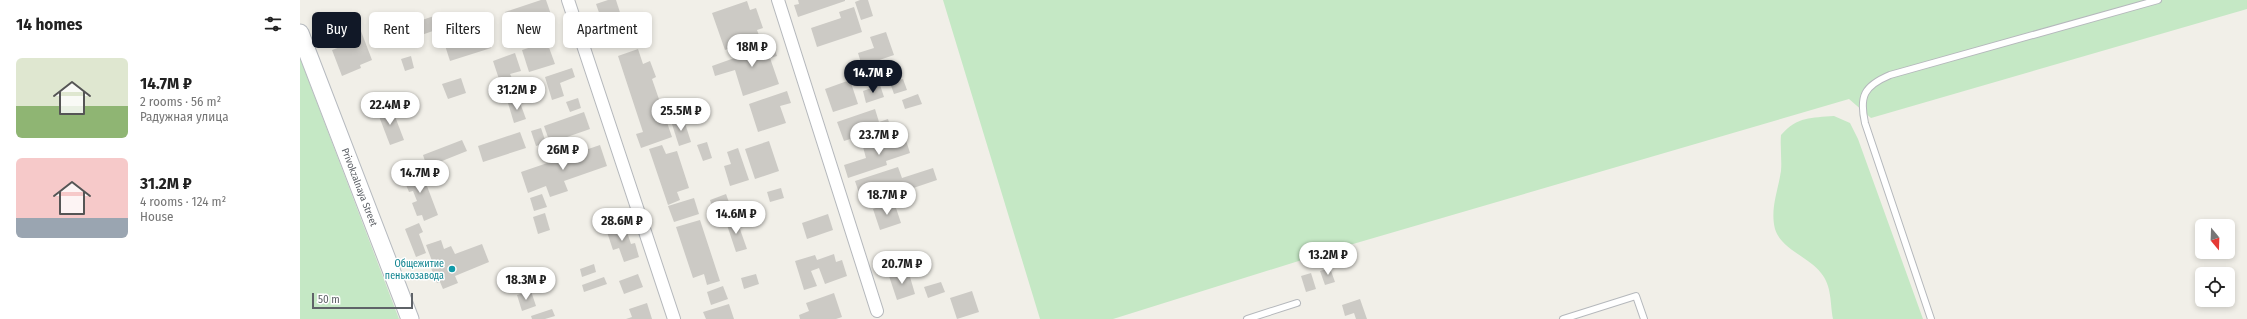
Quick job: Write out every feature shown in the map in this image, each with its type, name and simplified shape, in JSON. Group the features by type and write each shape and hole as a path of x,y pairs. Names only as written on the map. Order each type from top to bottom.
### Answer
{"main road":[{"name":"Privokzalnaya Street","path":"300,33 410,319"}],"street":[{"path":"568,0 674,319"},
{"path":"778,0 878,311"}],"lane":[{"path":"1931,319 1865,123 1863,100 1866,90 1874,82 1890,75 2158,0"},
{"path":"1563,319 1636,296 1644,319"},
{"path":"1247,319 1297,304"}],"green space":[{"path":"943,0 2247,0 2247,9 1871,118 1849,99 1353,244 1113,319 1040,319"},
{"path":"300,58 399,319 300,319"},
{"path":"1834,116 1850,123 1858,139 1923,319 1833,319 1829,289 1825,278 1816,267 1789,247 1778,236 1775,229 1773,214 1781,171 1781,135 1793,124 1799,121"}],"building":[{"path":"541,0 546,0 550,12 505,12"},
{"path":"608,0 616,0 620,12 599,12 596,4"},
{"path":"798,0 845,1 798,17 794,5 799,4"},
{"path":"860,0 868,0 873,16 861,20 855,2"},
{"path":"747,1 750,10 756,8 763,28 757,30 760,38 725,50 712,13"},
{"path":"854,7 862,32 817,47 811,28 841,18 839,12"},
{"path":"432,17 432,31 424,34 424,19"},
{"path":"361,31 372,60 360,65 361,68 342,76 332,50 337,48 361,48"},
{"path":"886,32 894,55 862,66 858,53 874,48 870,37"},
{"path":"771,39 777,56 770,58 779,84 743,96 735,70 715,76 712,66 740,56 737,50"},
{"path":"446,48 491,48 450,61"},
{"path":"528,48 549,48 555,64 529,72 522,50"},
{"path":"638,49 643,64 650,61 656,77 652,79 672,137 641,148 636,134 643,132 618,56"},
{"path":"515,53 521,71 510,74 512,78 500,82 493,61"},
{"path":"411,56 414,68 405,71 401,59"},
{"path":"572,68 575,77 560,83 564,96 552,100 545,77"},
{"path":"461,78 466,93 448,99 442,84"},
{"path":"903,79 907,90 894,94 890,83"},
{"path":"850,80 858,104 833,112 825,89"},
{"path":"880,85 884,97 866,103 863,91"},
{"path":"787,91 791,103 780,106 786,123 758,132 749,104"},
{"path":"918,94 922,104 905,109 902,100"},
{"path":"578,98 581,108 570,112 566,102"},
{"path":"519,100 526,119 514,123 508,103"},
{"path":"391,106 404,140 390,145 377,111"},
{"path":"875,109 879,122 888,119 890,126 844,141 837,122"},
{"path":"584,112 590,129 550,143 544,126"},
{"path":"683,117 691,142 679,146 671,121"},
{"path":"541,128 546,143 536,146 531,131"},
{"path":"520,132 526,148 483,162 478,146"},
{"path":"904,134 910,153 886,161 887,165 848,178 844,165 866,158 863,147"},
{"path":"462,140 467,151 427,167 423,155"},
{"path":"769,141 779,171 755,179 745,149"},
{"path":"707,142 712,158 703,161 697,145"},
{"path":"600,145 607,166 564,181 568,191 550,197 546,186 528,193 521,172"},
{"path":"662,145 666,154 677,151 689,188 677,192 680,200 668,205 649,149"},
{"path":"738,148 749,180 730,186 724,166 731,164 727,152"},
{"path":"419,165 438,215 424,221 422,215 417,216 412,203 417,201 413,191 409,192 404,180 408,178 405,170"},
{"path":"898,167 902,178 933,168 937,180 863,205 855,181"},
{"path":"781,188 784,198 770,202 767,192"},
{"path":"542,194 547,207 534,211 530,198"},
{"path":"726,194 730,205 713,210 710,200"},
{"path":"694,198 699,214 674,222 668,206"},
{"path":"894,202 901,223 880,230 873,209"},
{"path":"545,213 550,230 538,234 533,217"},
{"path":"828,214 833,230 807,239 802,223"},
{"path":"736,218 747,249 736,252 726,222"},
{"path":"700,220 720,281 707,285 704,274 693,278 676,227"},
{"path":"618,222 621,231 626,229 631,244 635,243 639,257 624,262 619,248 613,250 605,226"},
{"path":"419,223 423,232 419,234 426,253 416,257 405,229"},
{"name":"Общежитие пенькозавода","path":"441,240 444,249 451,246 455,254 482,244 489,262 455,276 458,283 443,289 440,282 437,283 429,263 432,261 426,245"},
{"path":"834,254 836,262 842,260 847,276 825,284 819,268 811,271 817,286 804,290 795,261 815,255 817,260"},
{"path":"594,264 596,272 582,277 580,269"},
{"path":"1330,268 1335,282 1325,285 1320,271"},
{"path":"908,270 915,294 897,300 889,276"},
{"path":"1311,273 1316,289 1306,292 1301,276"},
{"path":"638,274 643,287 624,294 619,281"},
{"path":"756,274 759,284 744,289 741,278"},
{"path":"604,277 607,284 584,292 582,285"},
{"path":"941,282 945,292 928,298 924,287"},
{"path":"723,286 728,299 711,305 707,292"},
{"path":"531,291 536,306 522,311 517,295"},
{"path":"972,291 979,312 957,319 950,298"},
{"path":"834,293 842,317 836,319 800,319 799,315 809,311 806,303"},
{"path":"1360,299 1367,319 1356,319 1354,313 1345,316 1342,305"},
{"path":"647,303 652,319 626,319 632,317 629,309"},
{"path":"729,304 734,319 706,319 703,312"},
{"path":"552,309 555,316 545,319 532,319 531,316"}],"place":[{"name":"Общежитие пенькозавода","path":"452,269"}]}
